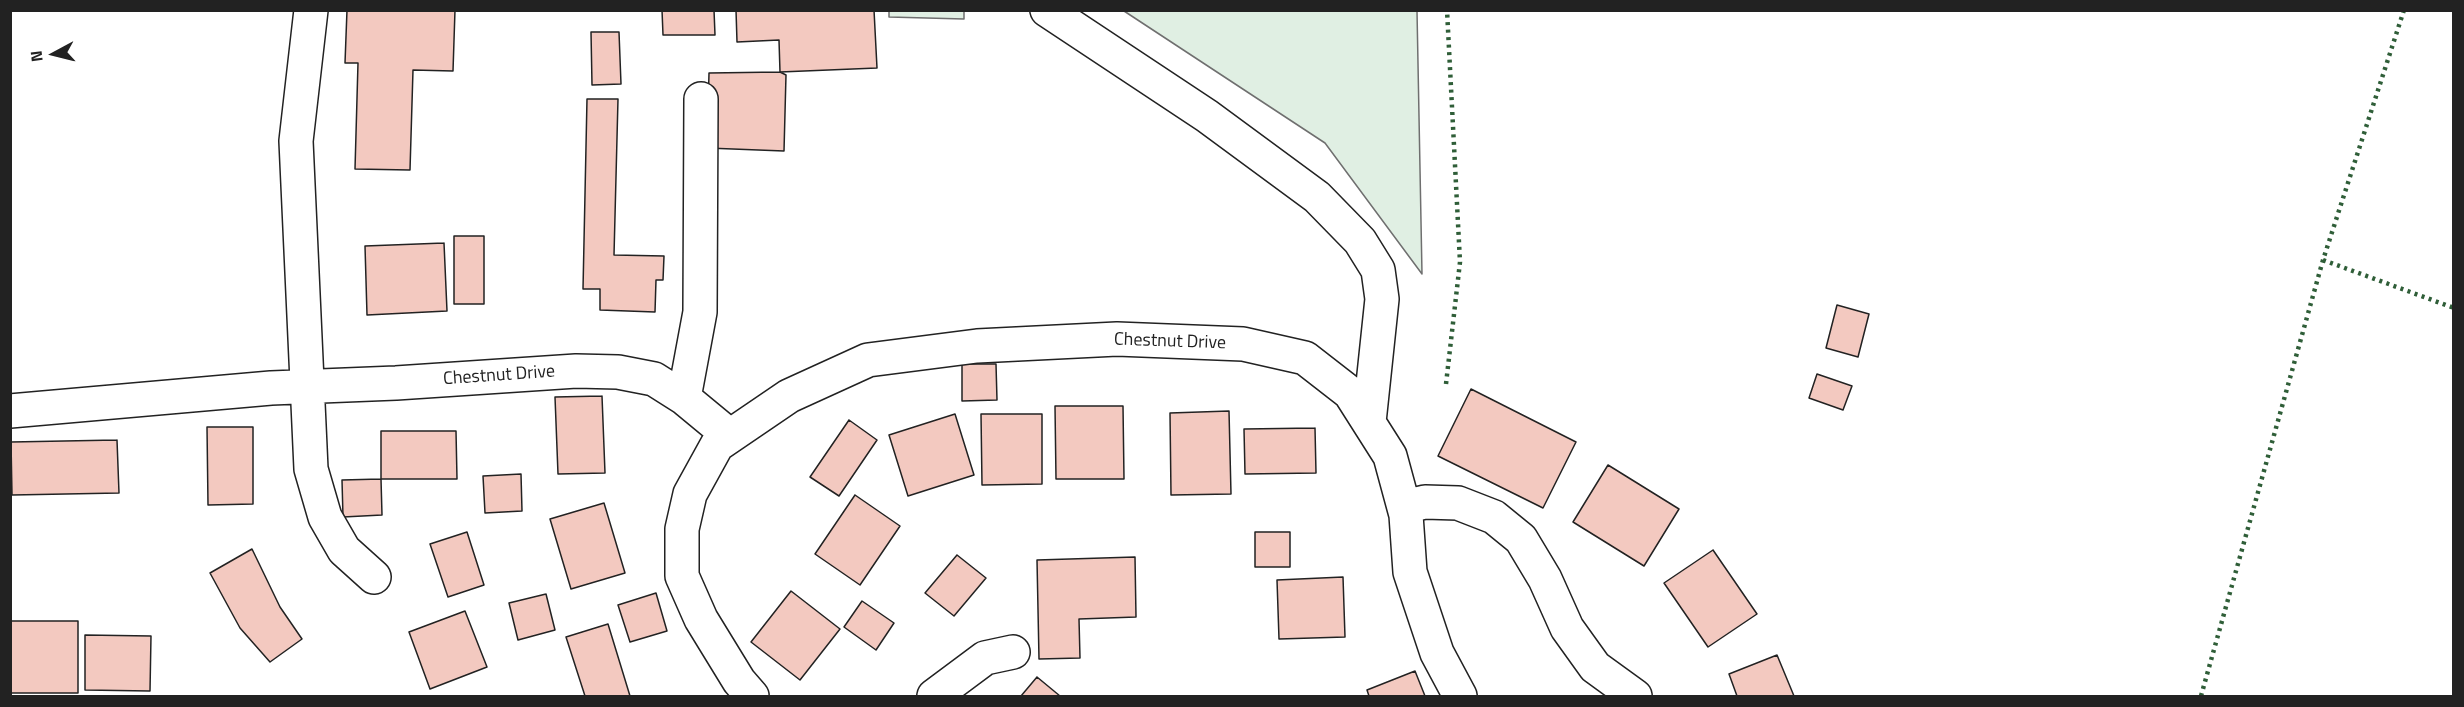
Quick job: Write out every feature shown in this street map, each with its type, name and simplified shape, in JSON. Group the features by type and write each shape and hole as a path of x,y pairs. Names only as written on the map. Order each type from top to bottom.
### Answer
{"street":[{"path":"311,10 296,141 311,469 325,517 344,550 374,577"},
{"path":"1047,10 1207,116 1317,196 1360,240 1378,270 1382,299 1369,422"},
{"path":"684,398 700,312 701,99"},
{"name":"Chestnut Drive","path":"10,411 138,398 308,387 576,371 618,372 654,379 684,398 730,436 789,396 868,360 977,346 1117,339 1244,344 1305,358 1350,393 1390,456 1404,507 1410,572 1437,653 1460,696"},
{"path":"730,436 717,446 690,494 682,530 682,576 700,619 739,681 752,696"},
{"path":"1404,507 1425,502 1458,503 1494,517 1521,539 1545,579 1567,628 1594,667 1635,696"},
{"path":"934,696 985,658 1013,652"}],"green space":[{"path":"889,11 964,11 964,19 889,17"},
{"path":"1124,11 1417,11 1422,274 1325,143"}],"building":[{"path":"347,10 455,10 453,71 413,70 410,170 355,169 358,63 345,63"},
{"path":"662,10 714,10 715,35 663,35"},
{"path":"736,10 874,10 877,68 780,72 779,40 737,42"},
{"path":"591,32 619,32 621,84 592,85"},
{"path":"780,72 786,75 784,151 707,148 709,73"},
{"path":"587,99 618,99 614,255 664,256 663,280 656,280 655,312 600,310 600,289 583,289"},
{"path":"454,236 484,236 484,304 454,304"},
{"path":"444,243 447,311 367,315 365,246"},
{"path":"1837,305 1869,314 1858,357 1826,348"},
{"path":"962,364 996,364 997,400 962,401"},
{"path":"1817,374 1852,386 1843,410 1809,398"},
{"path":"1471,389 1576,442 1543,508 1438,456"},
{"path":"602,396 605,473 558,474 555,397"},
{"path":"1055,406 1123,406 1124,479 1056,479"},
{"path":"1229,411 1231,494 1171,495 1170,413"},
{"path":"955,414 974,475 908,496 889,435"},
{"path":"981,414 1042,414 1042,484 982,485"},
{"path":"849,420 877,440 839,496 810,477"},
{"path":"207,427 253,427 253,504 208,505"},
{"path":"1315,428 1316,473 1245,474 1244,429"},
{"path":"381,431 456,431 457,479 381,479"},
{"path":"117,440 119,493 12,495 11,442"},
{"path":"1608,465 1679,509 1644,566 1573,522"},
{"path":"521,474 522,511 485,513 483,476"},
{"path":"381,479 382,515 343,517 342,480"},
{"path":"855,495 900,526 860,585 815,554"},
{"path":"604,503 625,573 571,589 550,519"},
{"path":"467,532 484,585 448,597 430,544"},
{"path":"1255,532 1290,532 1290,567 1255,567"},
{"path":"252,549 280,607 302,639 270,662 240,628 210,573"},
{"path":"1713,550 1757,614 1708,647 1664,583"},
{"path":"957,555 986,578 954,616 925,593"},
{"path":"1135,557 1136,617 1079,619 1080,658 1039,659 1037,560"},
{"path":"1343,577 1345,637 1279,639 1277,580"},
{"path":"791,591 840,629 800,680 751,642"},
{"path":"656,593 667,631 630,642 618,605"},
{"path":"546,594 555,630 518,640 509,603"},
{"path":"862,601 894,623 876,650 844,627"},
{"path":"465,611 487,667 430,689 409,632"},
{"path":"10,621 78,621 78,693 10,693"},
{"path":"608,624 630,696 585,696 566,637"},
{"path":"85,635 151,636 150,691 85,690"},
{"path":"1777,655 1794,696 1737,696 1729,674"},
{"path":"1415,671 1425,696 1369,696 1367,690"},
{"path":"1037,677 1060,696 1021,696"}],"hedge":[{"path":"1446,384 1460,262 1447,10"},
{"path":"2201,696 2323,260 2404,10"},
{"path":"2323,260 2454,308"}]}
